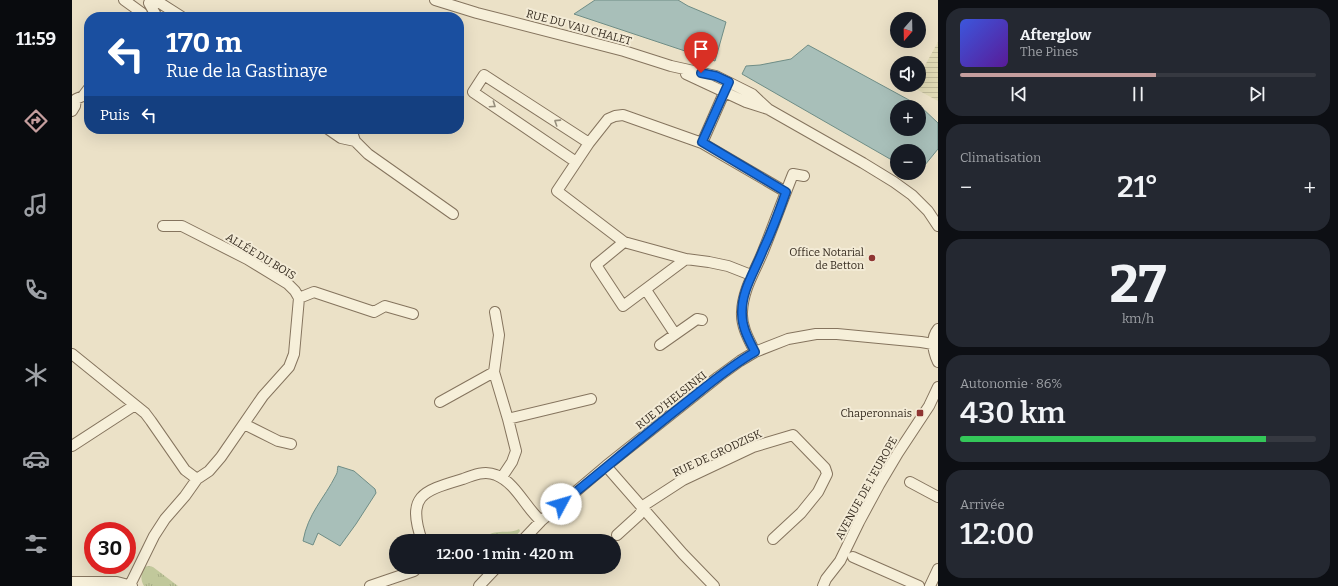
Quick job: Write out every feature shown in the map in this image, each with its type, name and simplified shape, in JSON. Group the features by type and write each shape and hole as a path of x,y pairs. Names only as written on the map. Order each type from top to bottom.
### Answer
{"street":[{"path":"124,0 138,12"},
{"name":"RUE DU VAU CHALET","path":"435,0 477,13 624,51 671,66 705,83 726,87 746,102 768,109 894,182 912,195 928,211 938,226"},
{"path":"143,12 150,2"},
{"path":"150,2 155,12"},
{"path":"150,2 160,2 175,12"},
{"path":"576,162 474,92 484,75 589,143"},
{"path":"702,142 726,87"},
{"path":"72,111 75,106 74,99 84,95"},
{"path":"751,275 728,266 686,259 624,242 557,191 589,143 608,119 623,115 702,142 786,192"},
{"path":"335,134 341,138 355,141"},
{"path":"353,134 355,141 368,154 453,214"},
{"path":"755,352 745,330 742,316 744,296 751,275 764,250 793,174 804,176"},
{"name":"ALLÉE DU BOIS","path":"163,226 182,226 247,259 288,284 295,290 299,298"},
{"path":"624,242 596,265 623,306 686,259"},
{"path":"646,290 675,334"},
{"path":"72,582 117,582 131,586 154,536 165,519 197,480 209,471 221,457 262,396 284,374 292,362 299,298 314,292 374,312 385,306 413,314"},
{"path":"496,312 499,334 494,372 516,451 512,462 502,478"},
{"path":"660,345 697,319 702,320"},
{"path":"938,329 933,344 934,354 938,362"},
{"name":"RUE D'HELSINKI","path":"529,534 541,521 606,466 718,377 755,352 788,339 822,334 838,334 933,344"},
{"path":"72,354 145,413 184,470 197,480"},
{"path":"440,402 494,372"},
{"name":"AVENUE DE L'EUROPE","path":"815,586 825,583 840,560 879,485 898,452 928,406 938,387"},
{"path":"508,419 591,400"},
{"path":"72,446 135,405"},
{"path":"244,424 278,442 291,444"},
{"name":"RUE DE GRODZISK","path":"618,534 639,515 646,504 683,480 753,448 793,435 825,468 827,474 818,492 801,513 773,539"},
{"path":"606,466 643,509 714,586"},
{"path":"419,534 415,511 420,500 426,493 435,488 478,474 490,473 502,478 541,521"},
{"path":"910,482 938,497"},
{"path":"853,557 919,586"},
{"path":"930,586 938,569"},
{"path":"370,586 405,574"},
{"path":"479,586 490,574"}],"shaded area":[{"path":"938,42 938,101 921,92 926,92 926,63"}],"green space":[{"path":"519,529 520,531 518,534 490,534 497,532"},
{"path":"144,567 153,567 178,586 144,586 141,579 142,572"}],"water":[{"path":"595,0 678,0 688,6 726,22 715,61 574,14"},
{"path":"808,45 890,90 890,92 894,92 909,100 890,100 890,136 926,136 926,112 938,123 938,149 926,164 926,144 890,144 890,159 742,74 746,66 791,59"},
{"path":"338,466 354,471 375,489 376,493 340,546 318,533 313,545 303,541 305,531 312,514 337,474"}],"place":[{"name":"Office Notarial de Betton","path":"872,258"},
{"name":"Chaperonnais","path":"920,413"}],"route":[{"path":"561,504 606,466 718,377 755,352 743,323 742,312 744,296 751,275 768,239 786,192 702,142 721,96 729,82 716,76 701,73"}]}
